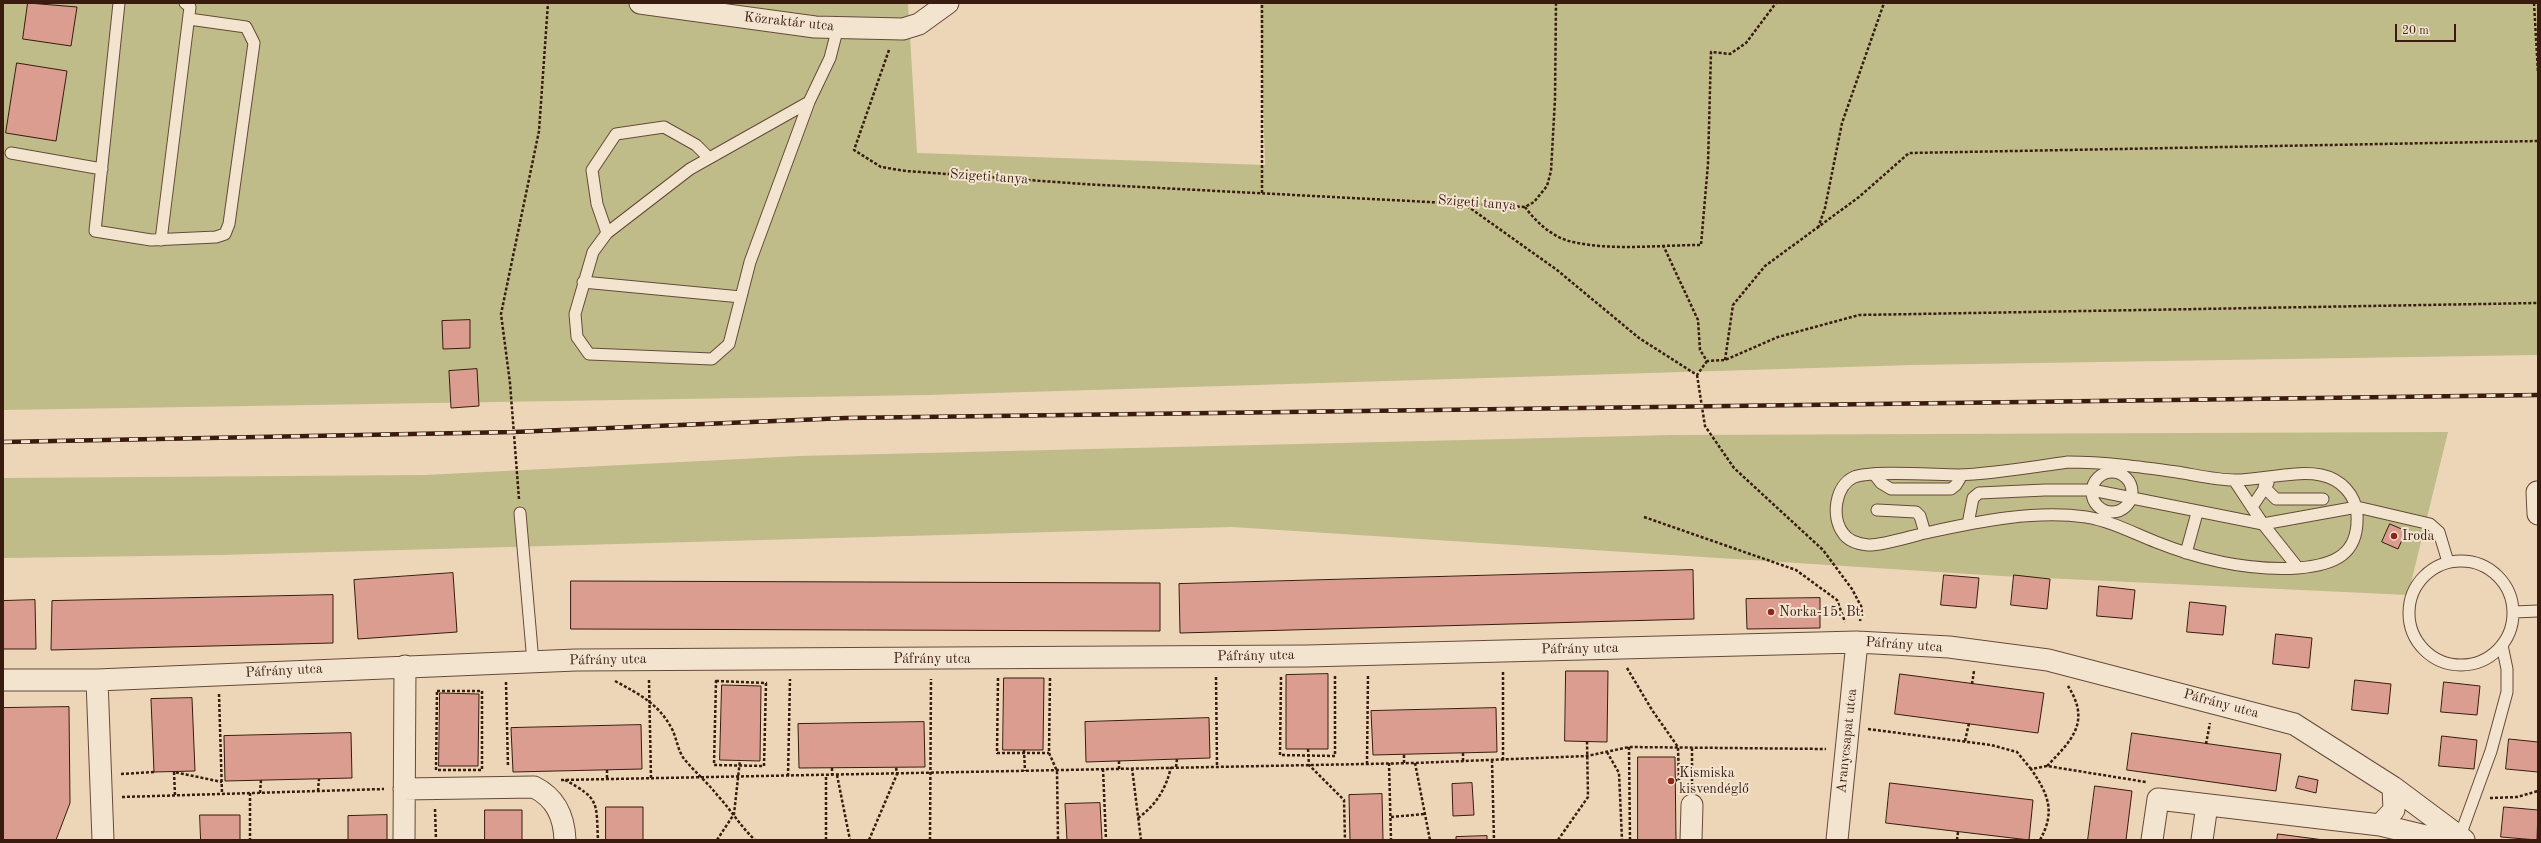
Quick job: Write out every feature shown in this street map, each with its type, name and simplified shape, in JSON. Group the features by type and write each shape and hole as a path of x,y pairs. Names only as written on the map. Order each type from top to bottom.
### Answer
{"street":[{"name":"Közraktár utca","path":"640,3 815,27 908,27"},
{"path":"908,27 948,3"},
{"name":"Páfrány utca","path":"3,680 97,680 405,666 649,660 1307,656 1851,642 1949,648 2048,660 2221,703 2294,724 2393,787 2455,839"},
{"name":"Aranycsapat utca","path":"1837,840 1847,726 1851,642"},
{"path":"404,840 396,789 405,666"},
{"path":"97,680 104,840"},
{"path":"396,789 534,787 546,793 555,802 565,825 565,840"},
{"path":"2380,825 2394,810 2393,787"},
{"path":"2152,840 2158,799 2380,825 2455,839"},
{"path":"1691,840 1692,804"},
{"path":"2202,840 2207,805"}],"lane":[{"path":"119,3 96,230 161,240 216,237 225,234 229,224 254,43 246,27 189,19"},
{"path":"161,240 189,19 190,7 185,3"},
{"path":"809,102 709,158 661,190 607,233 593,252 583,282 575,314 577,336 589,354 712,360 729,344 741,296 769,207 809,102 830,58 838,27"},
{"path":"607,233 597,204 592,170 616,134 664,127 696,145 709,158"},
{"path":"11,153 102,169"},
{"path":"583,282 741,296"},
{"path":"2068,462 2090,462 2138,466 2234,480 2300,475 2326,477 2337,481 2351,493 2357,507 2358,526 2353,544 2344,554 2329,562 2298,568 2228,564 2186,553 2119,526 2084,517 2036,517 1968,524 1871,545 1854,542 1843,533 1837,518 1837,502 1842,487 1855,477 1874,474 1881,483 1891,488 1951,489 1956,485 1962,475 2068,462"},
{"path":"2090,462 2098,477"},
{"path":"2128,478 2138,466"},
{"path":"2113,471 2128,478 2132,486 2132,496 2129,502 2119,510 2107,511 2095,502 2092,490 2098,477 2105,472 2113,471"},
{"path":"2252,507 2264,487 2273,478"},
{"path":"2234,480 2263,524 2298,568"},
{"path":"2264,487 2276,499 2323,498"},
{"path":"1968,524 1973,498 1979,493 2092,490 2132,496 2197,513 2263,524 2357,507 2430,524 2439,532 2448,562"},
{"path":"2084,517 2095,502"},
{"path":"1877,510 1916,512 1920,516 1925,533"},
{"path":"2119,510 2119,526"},
{"path":"520,513 533,662"},
{"path":"2186,553 2197,513"},
{"path":"2469,561 2491,570 2508,588 2514,612 2510,632 2502,645 2491,656 2468,665 2450,664 2436,659 2417,641 2411,629 2408,610 2416,585 2425,574 2448,562 2469,561"},
{"path":"2514,612 2538,611"},
{"path":"2455,839 2491,751 2507,692 2507,669 2502,645"}],"path":[{"path":"520,513 510,383 501,314 539,131 548,3"},
{"path":"1262,3 1262,193"},
{"name":"Szigeti tanya","path":"908,27 887,53 854,150 881,168 1083,184 1525,206 1534,202 1547,186 1551,172 1555,99 1556,3"},
{"path":"1525,206 1536,222 1571,242 1604,246 1701,246 1708,164 1711,52 1730,54 1746,42 1776,3"},
{"path":"1818,228 1825,208 1842,123 1884,3"},
{"path":"2534,3 2538,73"},
{"path":"1725,360 1733,305 1765,266 1859,197 1909,153 2538,141"},
{"path":"1462,202 1558,270 1639,338 1696,375 1705,426 1734,468 1823,550 1852,589 1862,608 1851,642"},
{"path":"1663,245 1698,320 1700,350 1707,361"},
{"path":"1696,375 1707,361 1725,360 1778,337 1858,315 2538,303"},
{"path":"1644,517 1796,570 1838,600 1851,642"},
{"path":"1050,658 1050,753 1057,770 1058,840"},
{"path":"930,840 931,659"},
{"path":"649,660 651,778"},
{"path":"506,663 508,772"},
{"path":"1626,666 1652,710 1678,746 1679,781 1675,780"},
{"path":"1216,669 1217,767"},
{"path":"1502,670 1504,760"},
{"path":"788,776 791,672"},
{"path":"1281,672 1280,755 1308,756 1335,756 1335,672"},
{"path":"998,673 997,753 1050,753"},
{"path":"1367,764 1368,673"},
{"path":"611,679 650,700 661,711 672,730 684,759 703,777 734,814 742,828 755,840"},
{"path":"716,681 766,683 764,766 740,765 714,765 716,681"},
{"path":"2047,766 2072,740 2079,720 2074,696 2066,684"},
{"path":"437,691 482,691 482,770 436,770 437,691"},
{"path":"219,692 222,794"},
{"path":"1966,741 1968,723"},
{"path":"1847,726 1966,741 2017,752 2045,790 2049,812 2040,840"},
{"path":"1558,840 1588,797 1587,741"},
{"path":"1692,746 1692,804"},
{"path":"557,780 930,774 1171,767 1415,763 1587,756 1629,747 1692,746 1827,749"},
{"path":"1629,747 1630,840"},
{"path":"1308,749 1309,765 1344,800 1345,840"},
{"path":"1024,752 1025,771"},
{"path":"1607,752 1619,773 1622,840"},
{"path":"1463,753 1463,761"},
{"path":"1404,754 1404,763"},
{"path":"1176,759 1176,767"},
{"path":"717,840 734,814 740,777 740,760"},
{"path":"1492,760 1494,840"},
{"path":"1119,761 1119,769"},
{"path":"1390,763 1391,840"},
{"path":"1415,763 1430,840"},
{"path":"2031,769 2047,766 2154,783"},
{"path":"869,840 896,774 896,767"},
{"path":"1138,818 1151,808 1160,796 1168,782 1171,767"},
{"path":"832,768 832,775"},
{"path":"1132,768 1141,840"},
{"path":"1103,769 1106,840"},
{"path":"607,770 607,779"},
{"path":"101,775 154,772"},
{"path":"175,795 174,772 222,782"},
{"path":"837,775 850,840"},
{"path":"826,776 826,840"},
{"path":"318,791 319,779"},
{"path":"260,793 261,780"},
{"path":"564,780 588,793 596,807 598,840"},
{"path":"102,798 396,789"},
{"path":"2489,798 2517,797 2538,790"},
{"path":"250,793 250,840"},
{"path":"435,804 436,840"},
{"path":"1391,817 1425,814"},
{"path":"1957,840 1958,832"}],"shaded area":[{"path":"3,3 908,3 917,153 1265,165 1260,3 2538,3 2538,355 1912,365 928,395 3,410"},
{"path":"2448,432 2408,595 2001,576 1232,527 221,555 3,558 3,478 425,475 800,456 1672,435"}],"building":[{"path":"28,3 77,7 71,46 23,39"},
{"path":"17,63 67,71 56,141 6,133"},
{"path":"470,320 470,348 443,349 442,321"},
{"path":"477,369 479,406 451,408 449,371"},
{"name":"Iroda","path":"2390,524 2406,531 2398,549 2382,542"},
{"path":"1693,570 1694,619 1180,633 1179,584"},
{"path":"453,573 457,632 358,639 354,580"},
{"path":"1944,575 1979,578 1976,608 1941,605"},
{"path":"2014,575 2050,579 2047,609 2011,605"},
{"path":"571,581 1160,583 1160,631 571,629"},
{"path":"2099,586 2135,590 2132,619 2097,616"},
{"path":"333,595 333,643 51,650 52,601"},
{"path":"1820,598 1820,628 1747,629 1746,599"},
{"path":"35,600 36,649 3,649 3,601"},
{"path":"2190,602 2226,606 2223,635 2187,632"},
{"path":"2276,634 2312,638 2309,668 2273,664"},
{"path":"1566,671 1608,671 1607,742 1565,741"},
{"path":"1328,674 1328,749 1286,749 1286,675"},
{"path":"1900,674 2044,693 2038,733 1895,714"},
{"path":"1004,678 1044,678 1043,750 1003,750"},
{"path":"2355,680 2391,684 2388,714 2352,710"},
{"path":"2444,682 2480,686 2477,715 2441,712"},
{"path":"722,685 761,686 760,761 720,760"},
{"path":"440,693 479,694 478,766 439,766"},
{"path":"192,698 195,771 154,772 151,699"},
{"path":"69,707 70,803 56,840 3,840 3,708"},
{"path":"1496,708 1497,752 1373,755 1371,711"},
{"path":"1209,718 1210,758 1086,762 1085,722"},
{"path":"924,722 925,767 799,768 798,724"},
{"path":"641,725 642,769 513,772 511,728"},
{"path":"351,733 352,778 225,781 224,736"},
{"path":"2132,733 2281,754 2276,791 2127,770"},
{"path":"2442,736 2477,740 2474,769 2439,766"},
{"path":"2509,739 2538,742 2538,772 2506,769"},
{"path":"1638,757 1675,757 1676,840 1638,840"},
{"path":"2299,776 2318,780 2316,793 2296,788"},
{"path":"1472,783 1474,815 1453,816 1452,784"},
{"path":"1890,783 2033,800 2029,840 1886,823"},
{"path":"2095,786 2132,791 2126,840 2088,840"},
{"path":"1382,794 1383,840 1350,840 1349,795"},
{"path":"1100,803 1102,840 1067,840 1065,804"},
{"path":"606,807 643,807 643,840 606,840"},
{"path":"2504,807 2538,810 2537,840 2501,837"},
{"path":"485,810 522,810 522,840 485,840"},
{"path":"200,815 240,815 240,840 201,840"},
{"path":"387,815 387,840 348,840 348,816"},
{"path":"2278,834 2324,840 2277,840"},
{"path":"1487,836 1487,840 1456,840 1456,837"}],"railway":[{"path":"3,442 514,432 846,418 2538,395"}],"place":[{"name":"Iroda","path":"2394,536"},
{"name":"Norka-15. Bt.","path":"1771,612"},
{"name":"Kismiska kisvendéglő","path":"1671,781"}]}
